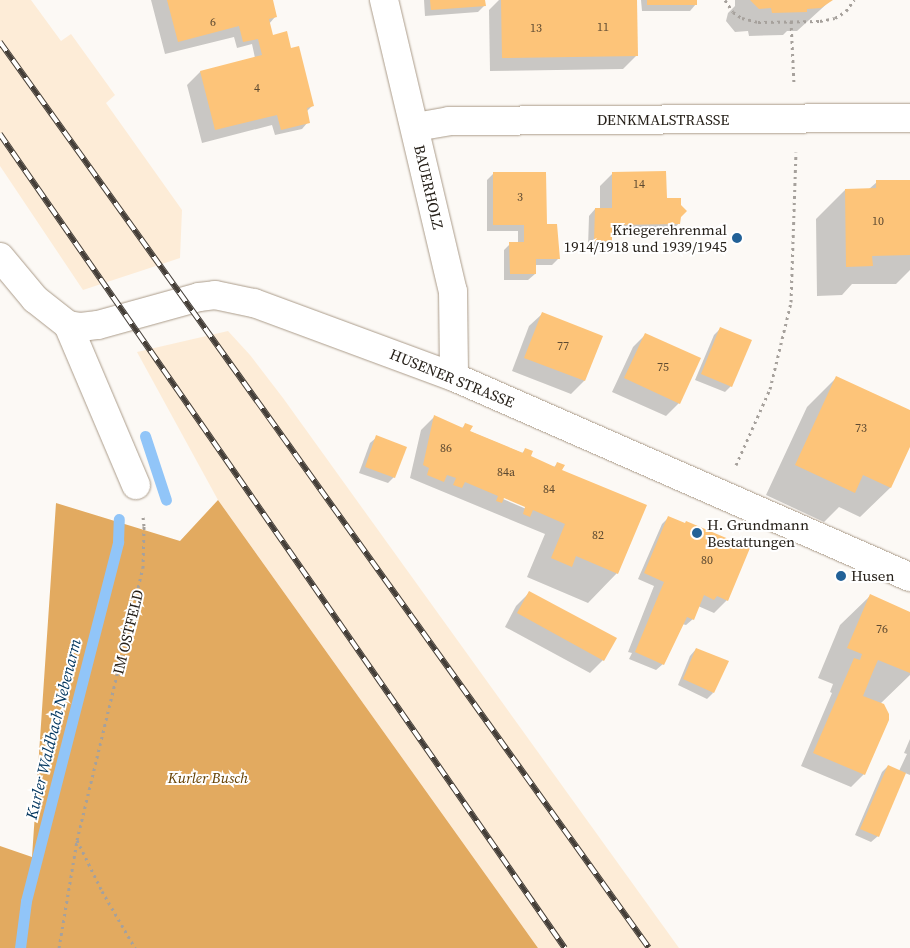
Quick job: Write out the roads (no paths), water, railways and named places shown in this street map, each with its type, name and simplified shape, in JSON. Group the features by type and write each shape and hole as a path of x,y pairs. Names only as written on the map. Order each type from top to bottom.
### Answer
{"street":[{"name":"BAUERHOLZ","path":"384,0 416,127 452,291 454,377"},
{"name":"DENKMALSTRASSE","path":"416,127 449,121 910,118"},
{"path":"0,257 35,299 68,325 136,485"},
{"name":"HUSENER STRASSE","path":"68,325 81,327 98,325 199,297 229,296 303,319 454,377 910,577"}],"waterway":[{"path":"145,436 166,500"},
{"name":"Kurler Waldbach Nebenarm","path":"20,948 26,901 118,542 119,519"}],"railway":[{"path":"0,42 649,948"},
{"path":"0,134 565,948"}],"place":[{"name":"Kriegerehrenmal 1914/1918 und 1939/1945","path":"737,238"},
{"name":"H. Grundmann Bestattungen","path":"697,533"},
{"name":"Husen","path":"841,576"}],"park label":[{"name":"Kurler Busch","path":"208,778"}]}
